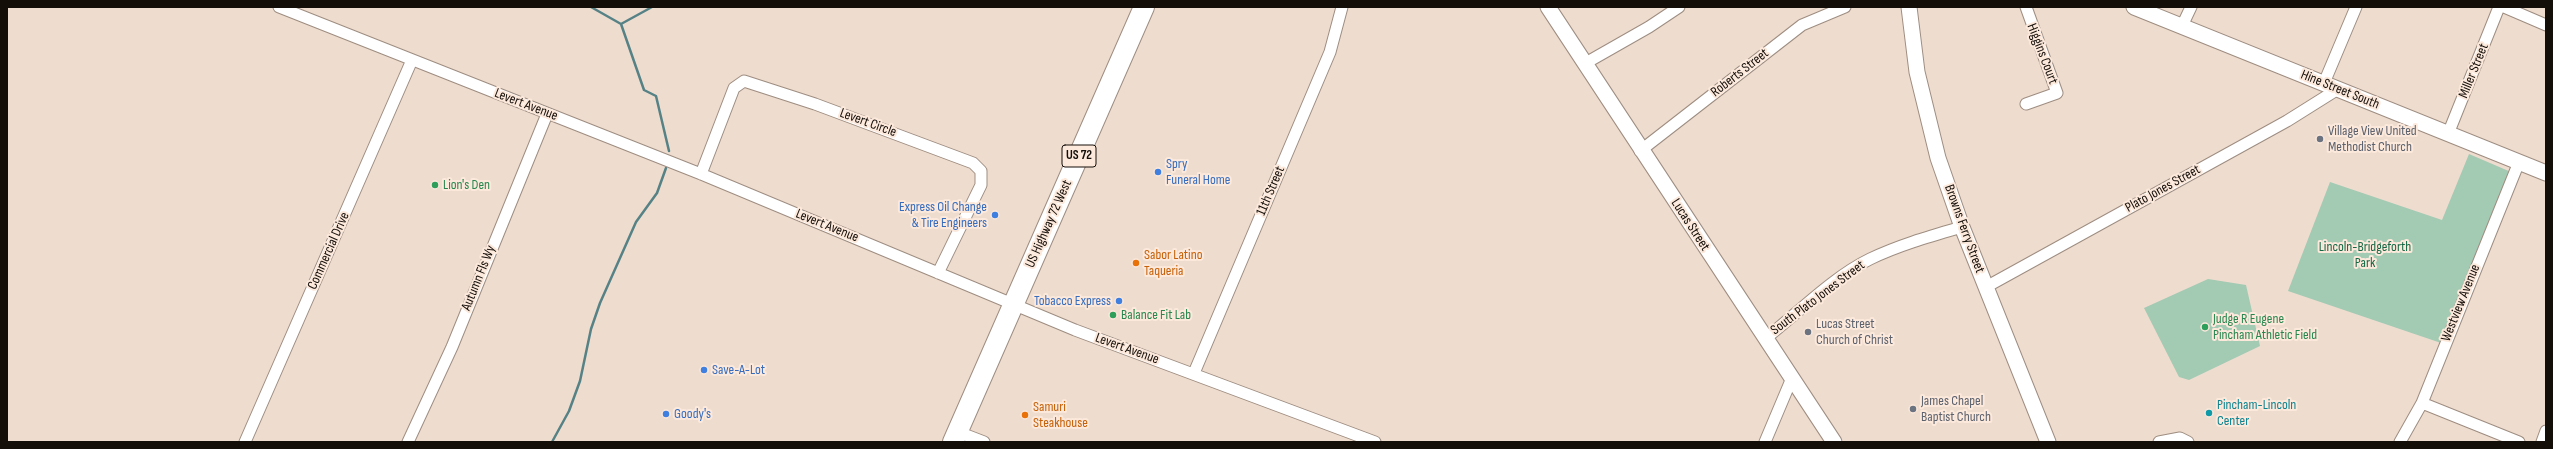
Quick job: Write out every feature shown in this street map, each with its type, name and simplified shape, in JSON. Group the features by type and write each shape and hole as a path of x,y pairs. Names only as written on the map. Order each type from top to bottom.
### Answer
{"highway":[{"name":"US Highway 72 West","path":"955,437 1144,7"}],"street":[{"name":"Levert Avenue","path":"280,7 701,174 1075,330 1375,442"},
{"name":"11th Street","path":"1194,374 1330,52 1342,7"},
{"name":"Lucas Street","path":"1548,7 1640,151 1834,442"},
{"path":"1584,64 1649,27 1679,7"},
{"name":"Roberts Street","path":"1640,151 1802,25 1845,7"},
{"name":"Browns Ferry Street","path":"1909,7 1917,72 1926,116 1938,158 1962,227 2048,442"},
{"name":"Higgins Court","path":"2026,7 2057,92 2026,104"},
{"name":"Hine Street South","path":"2134,7 2546,173"},
{"path":"2182,26 2191,7"},
{"path":"2324,83 2356,7"},
{"name":"Miller Street","path":"2448,134 2499,7"},
{"path":"2504,7 2546,25"},
{"name":"Commercial Drive","path":"245,442 412,60"},
{"name":"Levert Circle","path":"701,174 734,88 744,81 816,104 973,163 981,171 981,184 938,272"},
{"name":"Plato Jones Street","path":"1986,287 2287,121 2338,89"},
{"name":"Autumn Fls Wy","path":"408,442 452,347 547,114"},
{"name":"Westview Avenue","path":"2400,442 2422,403 2519,162"},
{"name":"South Plato Jones Street","path":"1766,338 1850,271 1869,259 1911,242 1962,227"},
{"path":"1765,442 1792,378"},
{"path":"2422,403 2520,442"},
{"path":"2542,442 2546,431"},
{"path":"955,437 984,442"},
{"path":"2159,442 2180,438 2188,442"}],"green space":[{"name":"Lincoln-Bridgeforth Park","path":"2469,154 2511,172 2441,343 2288,291 2330,182 2442,220"},
{"name":"Judge R Eugene Pincham Athletic Field","path":"2208,279 2246,285 2260,346 2189,380 2179,377 2144,308"}],"waterway":[{"path":"591,7 621,24 644,90 656,96 669,151"},
{"path":"621,24 652,7"},
{"path":"552,442 569,411 580,381 591,329 600,303 636,222 657,193 666,168"}],"place":[{"name":"Village View United Methodist Church","path":"2320,139"},
{"name":"Spry Funeral Home","path":"1158,172"},
{"name":"Lion's Den","path":"435,185"},
{"name":"Express Oil Change & Tire Engineers","path":"995,215"},
{"name":"Sabor Latino Taqueria","path":"1136,263"},
{"name":"Tobacco Express","path":"1119,301"},
{"name":"Balance Fit Lab","path":"1113,315"},
{"name":"Judge R Eugene Pincham Athletic Field","path":"2205,327"},
{"name":"Lucas Street Church of Christ","path":"1808,332"},
{"name":"Save-A-Lot","path":"704,370"},
{"name":"James Chapel Baptist Church","path":"1913,409"},
{"name":"Pincham-Lincoln Center","path":"2209,413"},
{"name":"Goody's","path":"666,414"},
{"name":"Samuri Steakhouse","path":"1025,415"}]}
